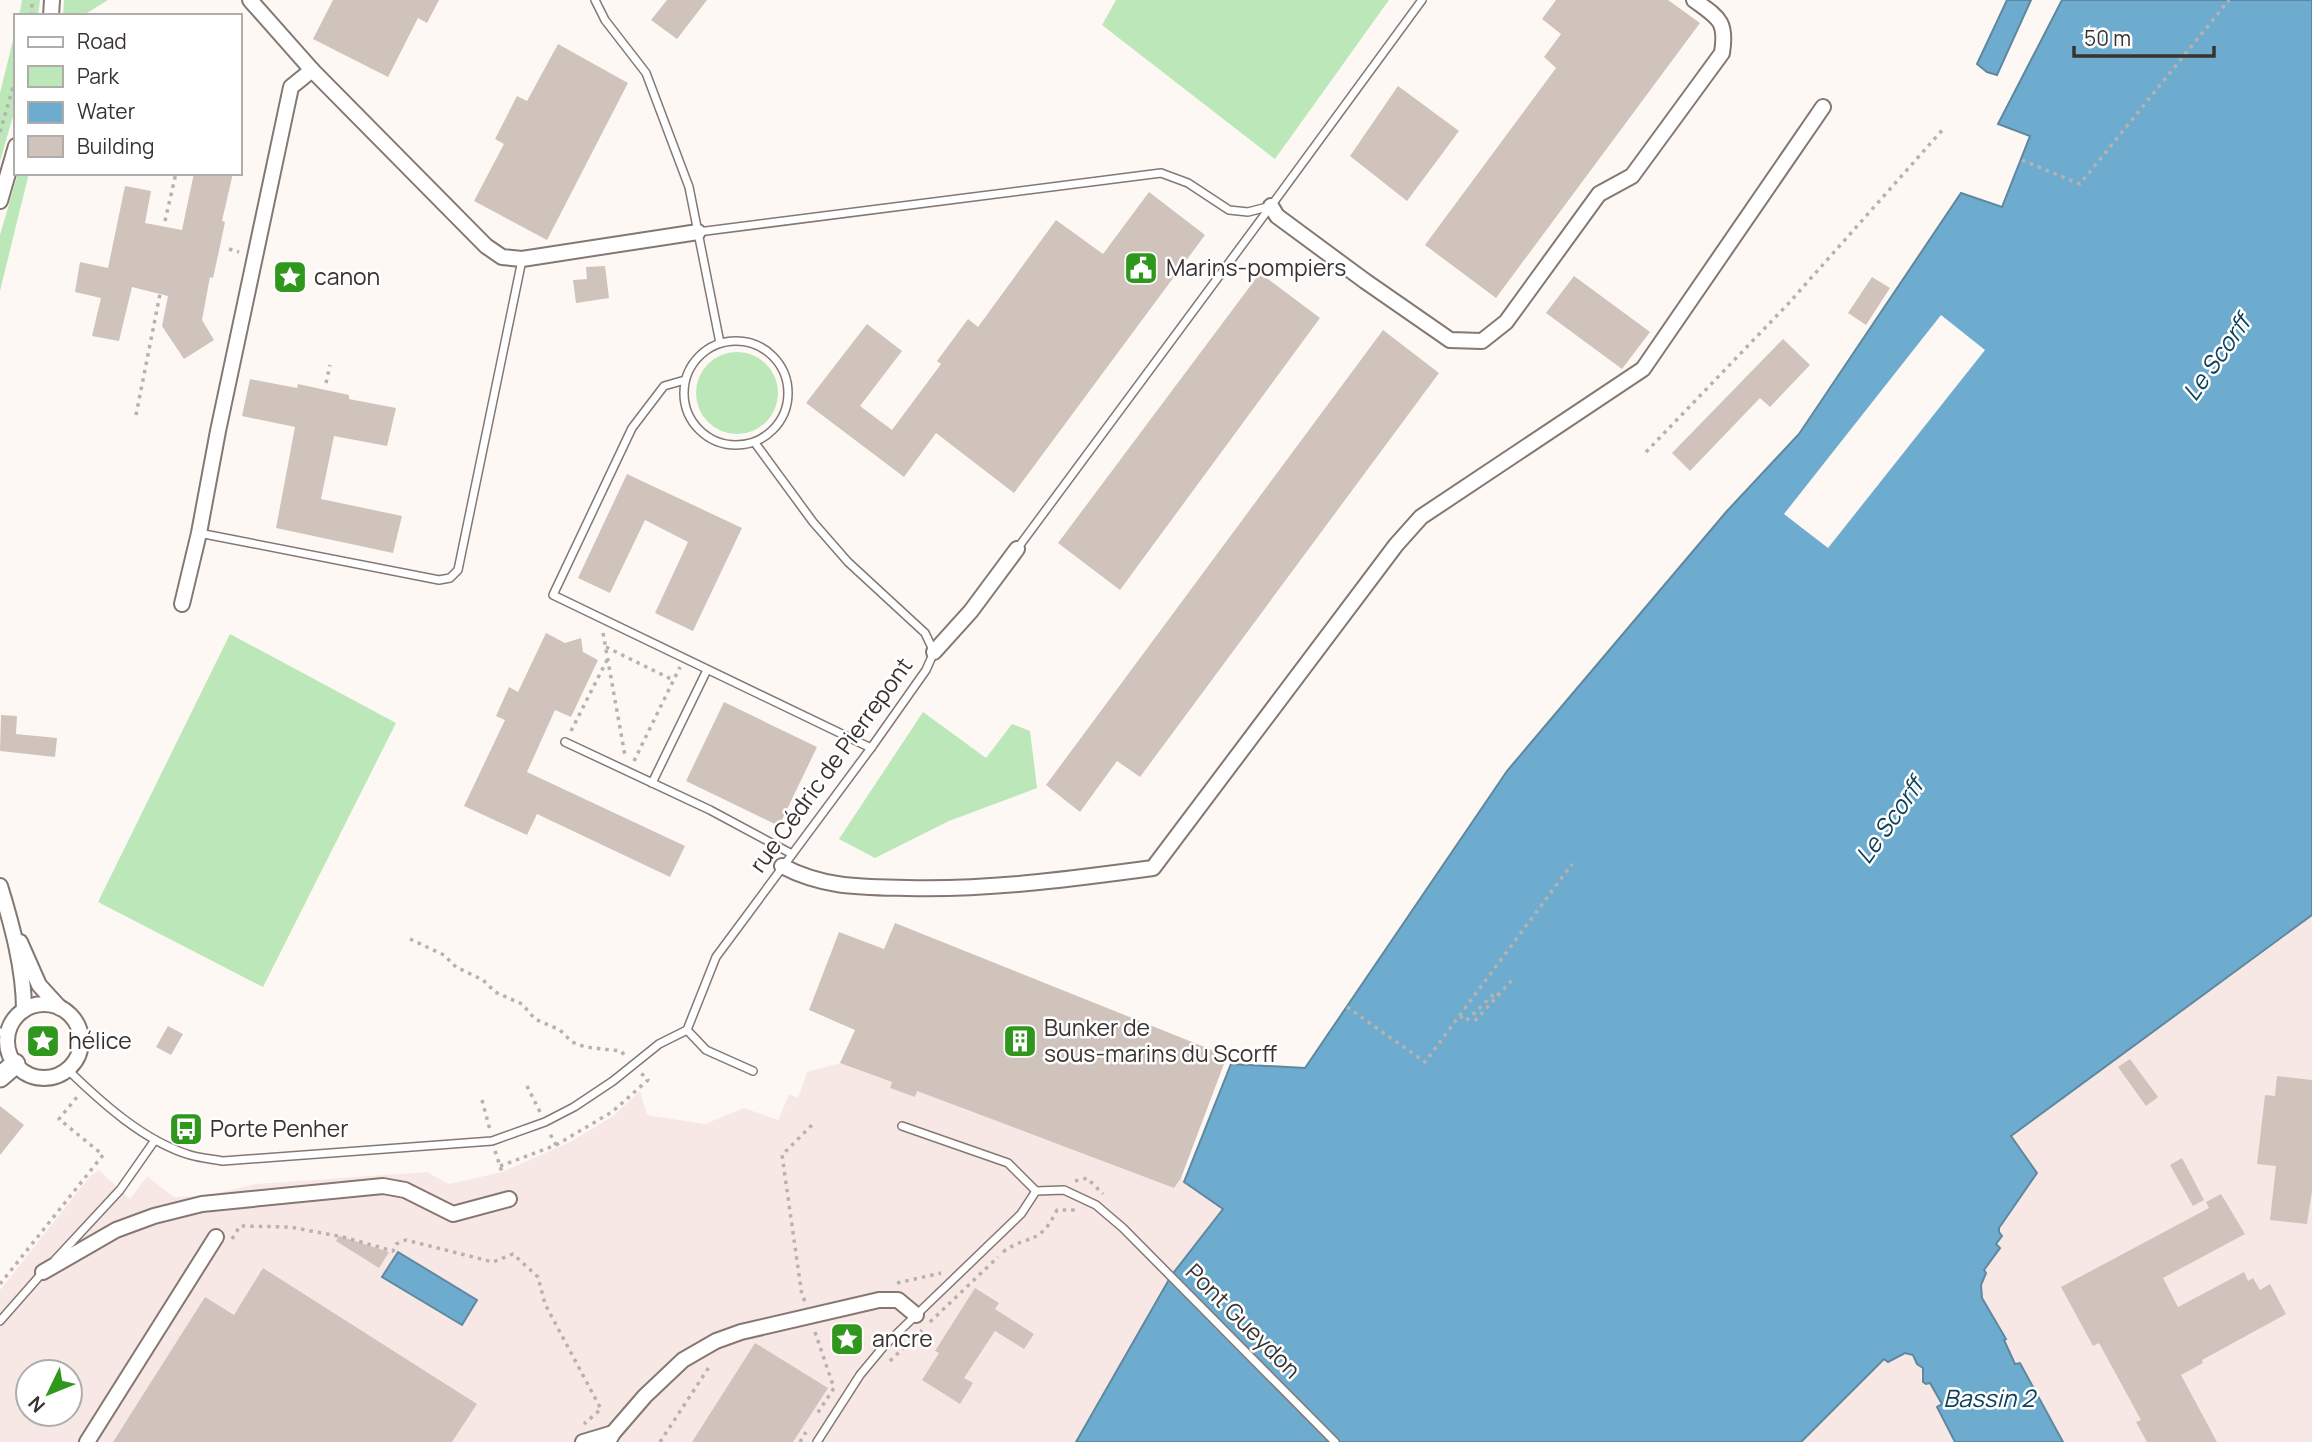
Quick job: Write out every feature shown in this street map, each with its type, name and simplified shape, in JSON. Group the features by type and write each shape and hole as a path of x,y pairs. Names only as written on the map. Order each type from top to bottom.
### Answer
{"street":[{"path":"250,0 312,70 486,246 502,257 522,258 698,232"},
{"path":"1271,206 1277,216 1287,224 1450,340 1482,341 1506,322 1599,194 1632,176 1722,53 1725,33 1716,16 1694,0"},
{"path":"182,604 200,533 230,369 291,87 312,70"},
{"path":"782,866 805,878 841,886 931,888 1028,885 1153,868 1396,545 1421,517 1643,369 1823,107"},
{"path":"0,201 14,153"},
{"path":"934,652 971,611 1017,549"},
{"path":"0,886 10,919 24,994 24,1010"},
{"path":"10,919 39,985 70,1015 81,1037 76,1061 68,1070 57,1076 46,1079 7,1070 9,1053 4,1033 15,1018 35,1005 60,1007"},
{"path":"43,1272 116,1230 154,1216 202,1204 383,1186 405,1190 453,1214 509,1199"},
{"path":"87,1442 222,1242"},
{"path":"581,1435 610,1438 645,1396 683,1360 729,1336 879,1300 898,1300 916,1315"}],"lane":[{"path":"595,0 605,20 646,73 689,187 720,343"},
{"path":"1017,549 1422,0"},
{"path":"698,232 1161,173 1188,183 1229,210 1248,212 1271,206"},
{"path":"200,533 439,580 450,578 458,570 522,258"},
{"path":"737,341 754,344 769,353 781,367 787,383 788,400 783,417 772,431 755,443 724,445 709,438 696,427 687,413 683,396 685,380 698,357 720,343 737,341"},
{"path":"685,380 664,386 632,428 553,595 871,748"},
{"name":"rue Cédric de Pierrepont","path":"687,1030 716,957 871,748 926,670 934,652 925,632 848,562 813,522 755,443"},
{"path":"652,783 707,670"},
{"path":"565,742 792,854"},
{"path":"68,1070 85,1087 155,1140 191,1155 223,1161 492,1141 532,1128 574,1107 659,1044 687,1030 706,1050 753,1071"},
{"path":"817,1442 860,1376 884,1346 1021,1214 1036,1191 1008,1163 902,1126"},
{"path":"0,1321 120,1190 155,1140"},
{"name":"Pont Gueydon","path":"1036,1191 1064,1190 1096,1205 1123,1228 1335,1442"}],"path":[{"path":"2022,160 2080,184 2229,0"},
{"path":"0,132 14,84"},
{"path":"1646,452 1788,304 1945,127"},
{"path":"165,221 176,175"},
{"path":"136,415 160,294"},
{"path":"326,383 330,365"},
{"path":"600,618 628,772"},
{"path":"606,648 673,680"},
{"path":"565,742 607,658"},
{"path":"628,772 684,658"},
{"path":"1347,1007 1425,1062 1572,864"},
{"path":"410,939 444,955 456,967 483,980 495,992 522,1004 535,1019 560,1030 572,1042 585,1047 621,1051 648,1080 612,1112 556,1145"},
{"path":"1475,1021 1513,979"},
{"path":"1460,1016 1466,1021 1496,992 1499,995"},
{"path":"0,1284 103,1155 59,1119 85,1087"},
{"path":"811,1125 782,1156 802,1296 834,1388 813,1420"},
{"path":"889,1362 1006,1249 1040,1236 1057,1210 1075,1210 1084,1215"},
{"path":"222,1242 240,1226 278,1227 343,1237 393,1251 396,1244 406,1240 493,1262 513,1254 538,1277 545,1304 601,1409 581,1435"},
{"path":"800,1442 807,1431"}],"shaded area":[{"path":"2312,915 2312,1442 1801,1442 1884,1359 1888,1361 1903,1353 1913,1355 1923,1369 1921,1378 2004,1340 1982,1298 1981,1285 1986,1273 1984,1270 2000,1248 1996,1245 2002,1236 1998,1231 1999,1227 2037,1173 2011,1136"},
{"path":"840,1063 892,1082 890,1088 917,1091 1173,1187 1181,1178 1223,1208 1171,1276 1076,1442 0,1442 0,1290 90,1176 99,1170 130,1199 147,1176 174,1197 207,1196 255,1184 427,1172 449,1184 502,1172 570,1142 613,1116 640,1091 647,1115 705,1124 744,1108 778,1120 789,1094 798,1098 807,1072"}],"green space":[{"path":"22,0 40,0 38,14 19,14"},
{"path":"64,0 108,0 85,14 63,14"},
{"path":"1116,0 1389,0 1275,159 1102,25"},
{"path":"14,36 14,113 0,161 0,93"},
{"path":"17,175 29,175 0,291 0,235"},
{"path":"729,352 745,352 760,359 771,370 778,385 775,409 766,422 745,434 729,434 714,427 703,416 696,401 696,385 703,370 714,359"},
{"path":"230,634 396,723 263,987 98,902"},
{"path":"923,712 986,758 1012,724 1030,731 1037,788 949,821 875,858 839,839"}],"water":[{"path":"2007,0 2031,0 1997,75 1987,72 1977,64"},
{"path":"2062,0 2312,0 2312,915 2011,1136 2037,1173 1999,1228 2002,1236 1996,1244 2000,1248 1984,1270 1986,1273 1981,1285 1982,1298 2006,1339 2004,1340 2015,1364 2020,1363 2063,1442 1955,1442 1937,1407 1942,1404 1930,1383 1923,1382 1923,1368 1917,1364 1913,1355 1905,1353 1888,1362 1884,1359 1801,1442 1076,1442 1171,1276 1223,1209 1184,1182 1231,1064 1305,1068 1507,771 1727,511 1799,434 1961,193 2002,207 2030,136 1998,124"},
{"path":"398,1252 477,1300 462,1325 382,1277"}],"pier":[{"path":"1941,315 1985,350 1828,548 1784,514"}],"building":[{"path":"333,0 439,0 427,23 418,18 388,77 313,39"},
{"path":"667,0 707,0 677,39 651,20"},
{"path":"1556,0 1668,0 1700,23 1496,298 1425,245 1556,68 1544,57 1561,34 1542,19"},
{"path":"558,44 628,83 547,240 474,201 504,144 495,139 517,96 527,101"},
{"path":"1398,86 1459,131 1407,201 1350,156"},
{"path":"194,175 233,175 222,221 225,222 219,251 213,278 210,277 202,320 214,340 184,359 162,326 168,296 132,287 119,341 92,336 101,298 75,292 80,262 108,268 125,186 151,191 145,223 182,230"},
{"path":"1149,192 1205,235 1014,493 936,433 904,477 806,403 867,324 902,351 860,406 892,430 941,364 937,361 968,319 978,327 1056,220 1103,254"},
{"path":"605,266 609,298 576,303 573,280 587,279 586,267"},
{"path":"1260,273 1320,318 1120,590 1058,543"},
{"path":"1574,276 1650,332 1622,369 1546,313"},
{"path":"1872,277 1890,288 1866,325 1848,313"},
{"path":"1383,330 1439,373 1140,777 1117,761 1080,812 1046,785"},
{"path":"1783,339 1810,365 1770,407 1760,398 1690,471 1672,453"},
{"path":"250,379 297,388 298,384 349,395 349,399 396,408 387,446 334,436 321,499 402,516 393,553 276,528 295,427 242,416"},
{"path":"627,474 742,528 693,631 655,613 688,542 645,520 610,593 578,578"},
{"path":"546,633 565,643 581,638 583,652 598,660 571,717 555,710 527,772 685,846 670,877 537,814 527,835 464,806 505,720 496,716 509,687 518,692"},
{"path":"724,702 817,747 779,826 686,781"},
{"path":"1,715 17,716 16,734 57,738 55,757 0,751"},
{"name":"Bunker de sous-marins du Scorff","path":"895,923 1227,1056 1181,1178 1174,1188 917,1091 915,1097 890,1088 892,1082 840,1063 855,1030 809,1010 839,932 884,949"},
{"path":"168,1026 183,1034 171,1055 156,1047"},
{"path":"2130,1059 2158,1097 2146,1106 2118,1067"},
{"path":"2277,1076 2312,1080 2312,1191 2307,1224 2270,1220 2276,1166 2257,1164 2265,1095 2275,1096"},
{"path":"0,1106 24,1125 0,1155"},
{"path":"2182,1158 2204,1200 2193,1206 2170,1165"},
{"path":"2221,1194 2245,1234 2163,1278 2178,1307 2244,1272 2248,1281 2253,1278 2260,1290 2270,1284 2286,1314 2202,1360 2203,1363 2181,1375 2217,1442 2147,1442 2136,1422 2141,1420 2099,1343 2093,1346 2061,1287 2209,1208 2206,1202"},
{"path":"339,1236 389,1252 379,1268 336,1241"},
{"path":"263,1268 477,1404 452,1442 113,1442 205,1297 234,1315"},
{"path":"975,1288 999,1303 995,1309 1034,1334 1024,1349 995,1331 964,1378 973,1383 960,1404 922,1380 939,1353 935,1351"},
{"path":"755,1343 828,1388 793,1442 692,1442"}],"place":[{"name":"Marins-pompiers","path":"1141,268"},
{"name":"canon","path":"290,277"},
{"name":"hélice","path":"43,1041"},
{"name":"Bunker de sous-marins du Scorff","path":"1020,1041"},
{"name":"Porte Penher","path":"186,1129"},
{"name":"ancre","path":"847,1339"}],"water label":[{"name":"Le Scorff","path":"2217,358"},
{"name":"Le Scorff","path":"1890,821"},
{"name":"Bassin 2","path":"1989,1399"}]}
